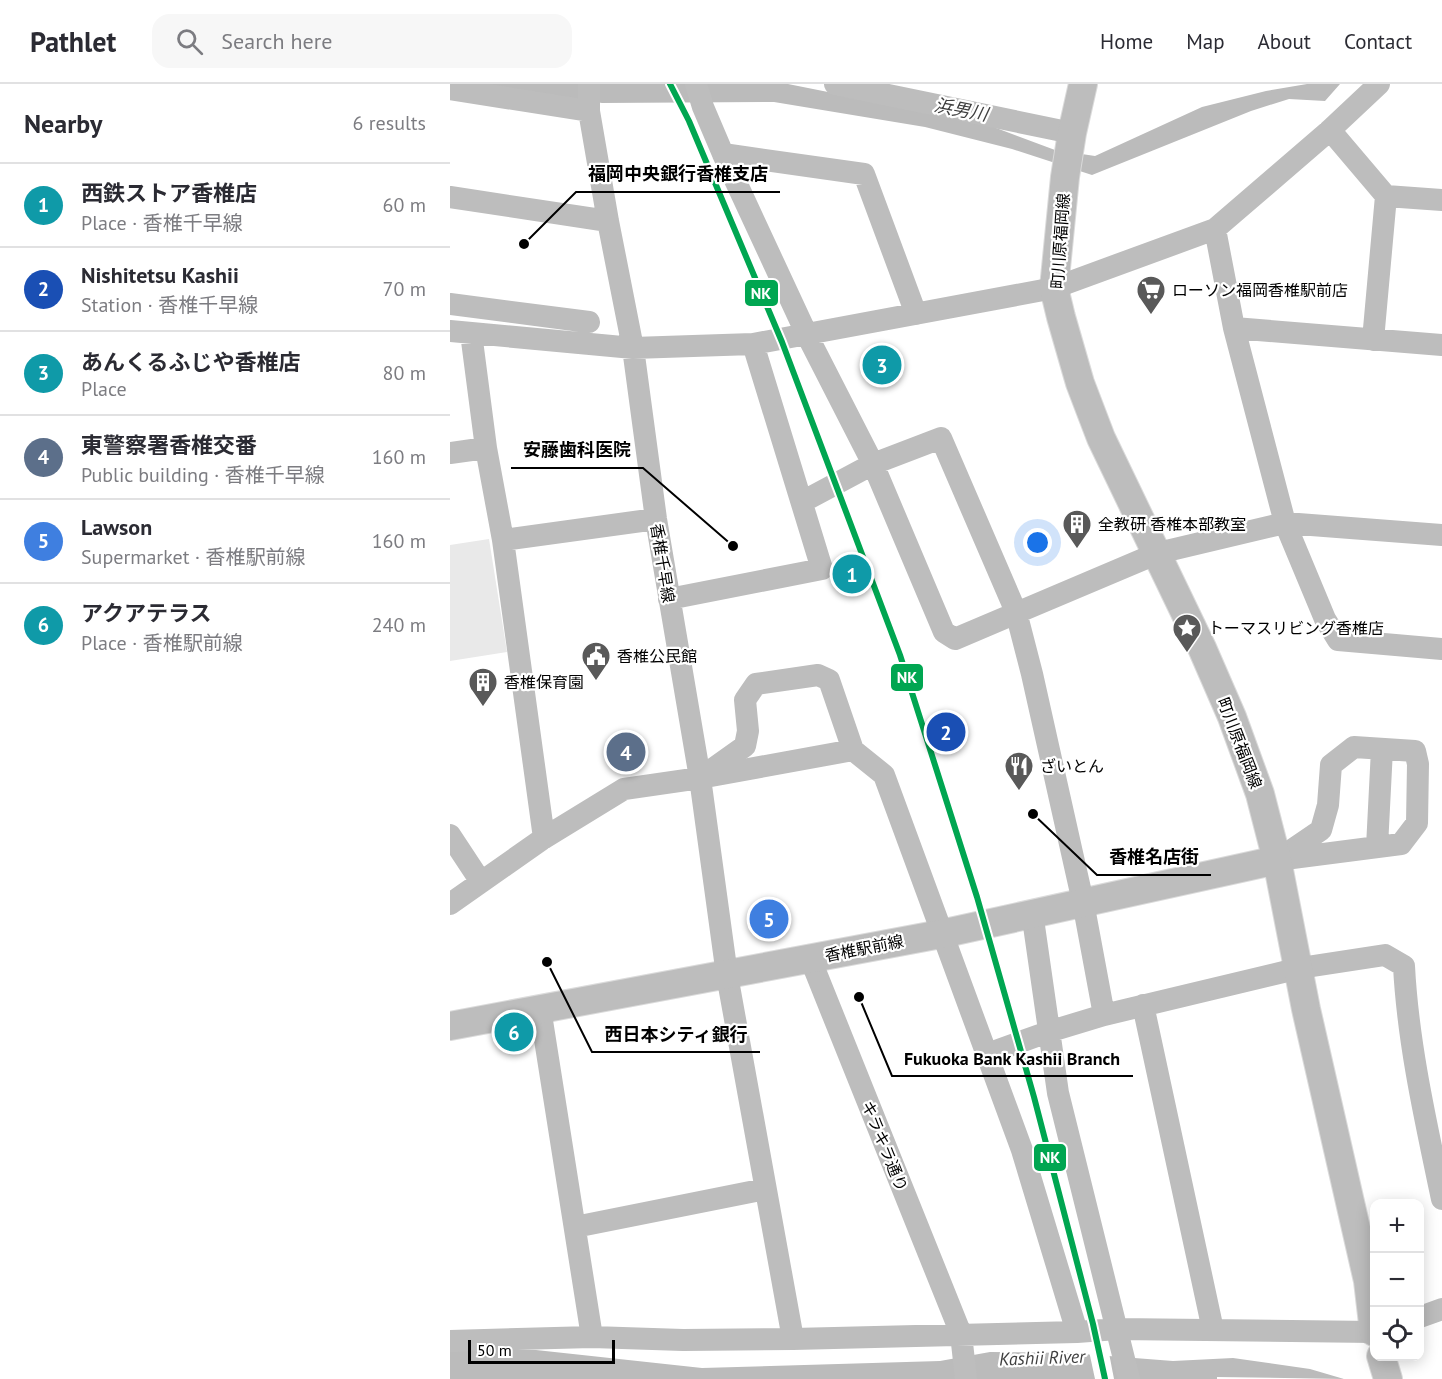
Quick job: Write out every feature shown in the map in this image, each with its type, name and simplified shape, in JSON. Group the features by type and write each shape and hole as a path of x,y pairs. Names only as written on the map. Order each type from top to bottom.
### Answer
{"main road":[{"path":"1071,139 1083,84"},
{"name":"町川原福岡線","path":"1071,139 1054,288 1080,383 1101,438 1158,553 1250,763 1277,860 1300,968 1306,1009 1368,1281 1371,1307"},
{"name":"香椎駅前線","path":"450,1026 941,934 1032,912 1277,860"},
{"path":"1383,1361 1388,1379"}],"street":[{"name":"香椎千早線","path":"589,84 589,111 633,348 656,519 700,778 727,975 793,1339"},
{"path":"696,84 723,154 807,334 873,464 944,632 955,639 1158,553 1285,523 1442,535"},
{"path":"835,84 1071,139"},
{"path":"544,838 503,540 461,332 633,348 753,344 1054,288 1215,229 1330,130 1379,84"},
{"path":"450,89 589,111"},
{"path":"1330,130 1386,196 1373,340"},
{"path":"723,154 864,174 916,314"},
{"path":"1386,196 1442,200"},
{"path":"450,197 608,221"},
{"path":"1215,229 1234,328 1285,523 1324,619 1338,639 1442,649"},
{"path":"450,304 588,322"},
{"path":"1234,328 1442,345"},
{"path":"669,599 822,569 753,344"},
{"path":"802,502 873,464 941,438 1016,612 1083,902 1104,1015"},
{"path":"450,453 486,448"},
{"path":"503,540 656,519"},
{"path":"700,778 745,746 748,731 745,700 756,684 818,675 829,680 853,750 884,775 1022,1150 1077,1332"},
{"path":"1354,747 1415,751 1418,764 1417,823 1401,844 1277,860 1321,830 1328,805 1330,765 1354,747"},
{"path":"1377,847 1382,749"},
{"path":"450,904 544,838 624,789 700,778 853,750"},
{"path":"450,835 481,882"},
{"path":"1032,912 1058,1093 1129,1379"},
{"path":"987,1054 1048,1032 1143,1005 1300,968 1385,955 1404,966 1406,1000 1428,1134 1442,1199"},
{"name":"キラキラ通り","path":"810,958 962,1345 966,1379"},
{"path":"1143,1005 1213,1330"},
{"path":"540,1008 592,1337"},
{"path":"576,1227 765,1189"},
{"path":"1424,1315 1442,1309"},
{"path":"450,1341 592,1337 683,1340 793,1339 962,1345 1117,1329 1370,1332"}],"shaded area":[{"path":"489,539 507,652 450,661 450,545"}],"water":[{"path":"471,84 788,84 983,123 1055,150 1095,156 1202,107 1266,91 1307,84 1340,84 1325,101 1289,99 1251,111 1092,175 1012,149 925,127 774,102 602,103"},
{"name":"Kashii River","path":"450,1350 536,1350 702,1368 940,1361 990,1352 1070,1353 1173,1361 1233,1358 1310,1369 1344,1379 1217,1377 1217,1379 450,1379"}],"pier":[{"path":"1089,1351 1109,1353 1114,1379 1095,1379"}],"transit line":[{"name":"NK","path":"670,84 689,121 782,342 900,655 977,897 1034,1097 1105,1379"}],"place":[{"name":"福岡中央銀行香椎支店","path":"524,244"},
{"name":"ローソン福岡香椎駅前店","path":"1151,316"},
{"name":"あんくるふじや香椎店","path":"882,365"},
{"name":"安藤歯科医院","path":"733,546"},
{"name":"全教研 香椎本部教室","path":"1077,550"},
{"name":"西鉄ストア香椎店","path":"852,574"},
{"name":"トーマスリビング香椎店","path":"1187,654"},
{"name":"香椎公民館","path":"596,682"},
{"name":"香椎保育園","path":"483,708"},
{"name":"Nishitetsu Kashii","path":"946,732"},
{"name":"東警察署香椎交番","path":"626,752"},
{"name":"ざいとん","path":"1019,792"},
{"name":"香椎名店街","path":"1033,814"},
{"name":"Lawson","path":"769,919"},
{"name":"西日本シティ銀行","path":"547,962"},
{"name":"Fukuoka Bank Kashii Branch","path":"859,997"},
{"name":"アクアテラス","path":"514,1032"}],"water label":[{"name":"浜男川","path":"961,110"}]}
